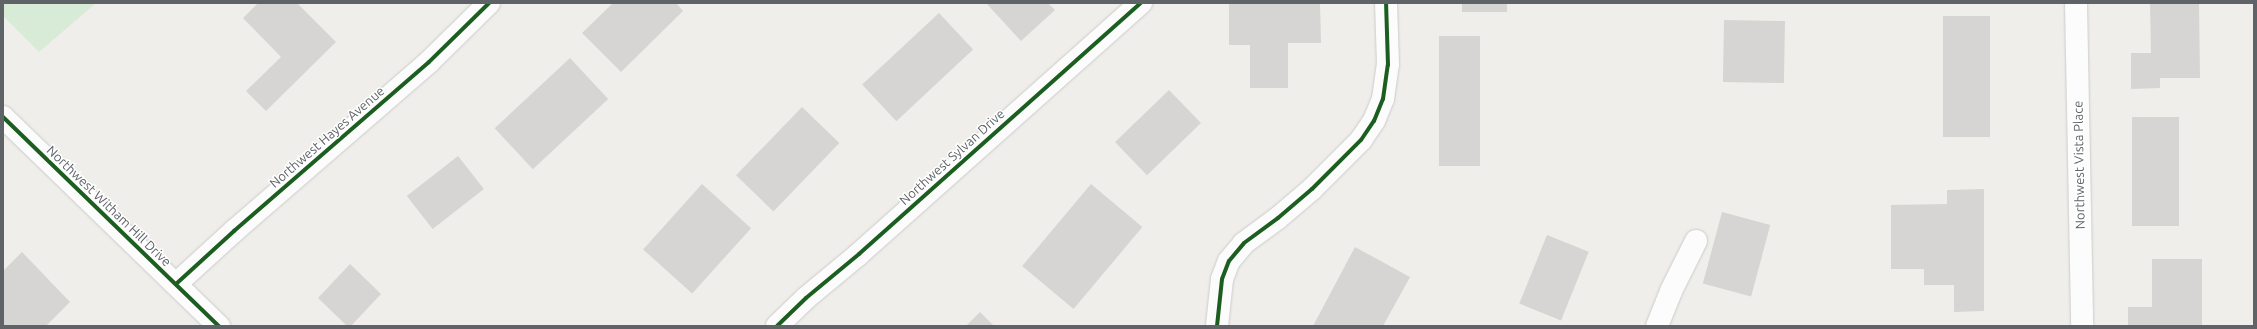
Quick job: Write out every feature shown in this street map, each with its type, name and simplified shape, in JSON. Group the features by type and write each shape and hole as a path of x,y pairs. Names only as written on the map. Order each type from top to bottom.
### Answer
{"street":[{"name":"Northwest Hayes Avenue","path":"176,284 234,231 429,62 489,3"},
{"name":"Northwest Sylvan Drive","path":"777,326 806,298 859,254 1141,3"},
{"path":"1217,326 1222,279 1229,261 1244,243 1278,218 1312,189 1361,140 1374,121 1383,99 1388,65 1386,3"},
{"name":"Northwest Vista Place","path":"2076,3 2082,326"},
{"name":"Northwest Witham Hill Drive","path":"3,117 176,284 201,316 219,326"},
{"path":"1657,326 1671,291 1696,240"}],"green space":[{"path":"3,3 96,3 39,52 3,16"}],"building":[{"path":"258,3 297,3 336,42 266,111 246,91 281,57 243,18"},
{"path":"613,3 676,3 683,11 621,72 582,33"},
{"path":"986,3 1048,3 1055,10 1021,41"},
{"path":"1229,3 1320,3 1321,43 1288,43 1288,88 1250,88 1250,45 1229,45"},
{"path":"1462,3 1507,3 1507,12 1462,12"},
{"path":"2150,3 2199,3 2200,78 2160,78 2160,88 2131,89 2131,53 2151,53"},
{"path":"939,13 973,50 896,121 862,85"},
{"path":"1943,16 1990,16 1990,137 1943,137"},
{"path":"1724,20 1785,21 1784,83 1723,82"},
{"path":"1439,36 1480,36 1480,166 1439,166"},
{"path":"570,58 608,99 533,169 495,128"},
{"path":"1169,90 1201,123 1147,175 1115,142"},
{"path":"802,107 839,143 773,211 736,175"},
{"path":"2132,117 2179,117 2179,226 2132,226"},
{"path":"458,156 484,189 433,229 407,196"},
{"path":"702,184 751,228 692,294 643,249"},
{"path":"1091,184 1142,227 1074,309 1022,266"},
{"path":"1984,189 1984,311 1954,312 1954,285 1924,285 1924,269 1891,269 1891,205 1947,204 1947,190"},
{"path":"1722,212 1770,225 1751,296 1703,283"},
{"path":"1547,235 1589,252 1561,320 1519,304"},
{"path":"1355,247 1410,277 1383,326 1313,326"},
{"path":"22,252 70,302 46,326 3,326 3,271"},
{"path":"2152,259 2202,259 2202,326 2128,326 2128,307 2152,307"},
{"path":"350,264 381,294 351,326 347,326 318,298"},
{"path":"980,312 994,326 966,326"}],"cycle path":[{"path":"176,284 234,231 429,62 489,3"},
{"path":"777,326 806,298 859,254 1141,3"},
{"path":"1217,326 1222,279 1229,261 1244,243 1278,218 1312,189 1361,140 1374,121 1383,99 1388,65 1386,3"},
{"path":"3,117 219,326"}]}
